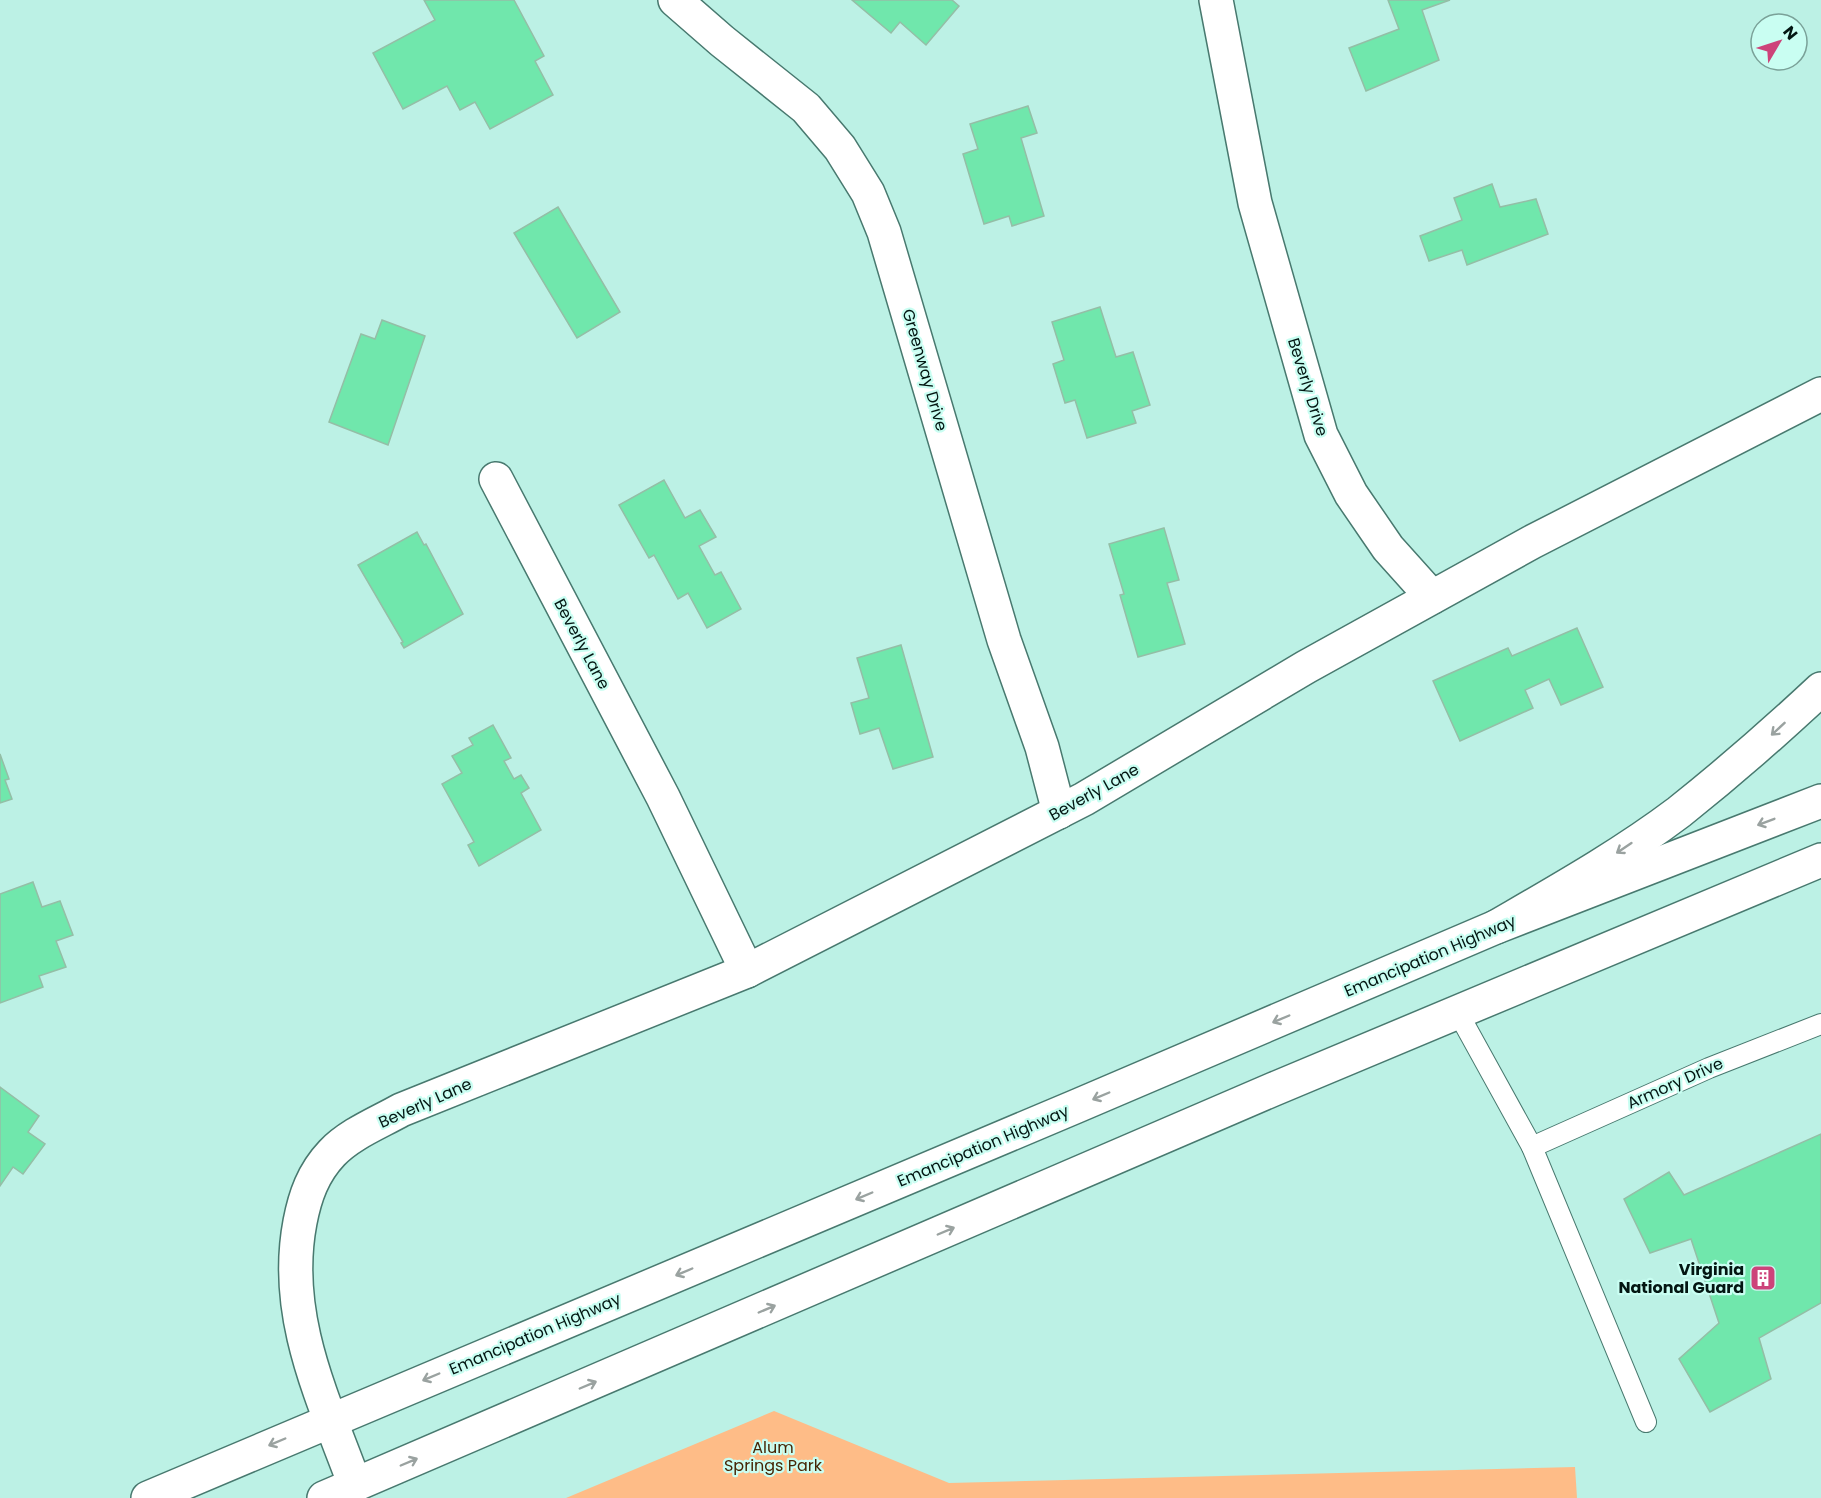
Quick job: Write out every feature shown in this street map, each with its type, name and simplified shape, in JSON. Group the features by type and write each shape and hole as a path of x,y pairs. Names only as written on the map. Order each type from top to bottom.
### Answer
{"main road":[{"name":"Greenway Drive","path":"675,0 806,108 840,148 868,193 884,232 1004,640 1042,747 1059,812"},
{"name":"Beverly Drive","path":"1216,0 1256,203 1321,435 1357,503 1388,548 1432,597"},
{"path":"1432,597 1532,542 1821,394"},
{"name":"Beverly Lane","path":"496,479 663,797 747,971"},
{"name":"Beverly Lane","path":"355,1485 304,1343 295,1296 295,1249 304,1202 314,1177 333,1153 351,1138 401,1110 747,971 1059,812 1306,667 1432,597"},
{"path":"1496,927 1571,884 1677,813 1760,746 1821,689"},
{"name":"Emancipation Highway","path":"148,1498 331,1419 1056,1116 1496,927 1821,801"},
{"path":"324,1498 1457,1011 1821,860"}],"lane":[{"path":"1457,1011 1532,1147 1646,1422"},
{"name":"Armory Drive","path":"1532,1147 1709,1068 1821,1024"}],"green space":[{"name":"Alum Springs Park","path":"774,1411 949,1483 1575,1467 1577,1498 566,1498"}],"building":[{"path":"424,0 514,0 544,56 535,61 553,95 490,129 475,102 460,110 447,86 403,109 373,53 435,20"},
{"path":"852,0 952,0 959,6 926,45 900,22 891,33"},
{"path":"1388,0 1450,0 1422,10 1439,60 1366,91 1349,48 1399,29"},
{"path":"1028,106 1037,133 1021,138 1044,216 1012,226 1009,216 984,224 963,154 978,149 970,124"},
{"path":"1492,184 1500,207 1536,199 1548,234 1467,265 1462,250 1429,261 1420,236 1462,220 1454,198"},
{"path":"558,207 620,312 577,338 514,233"},
{"path":"1100,307 1116,357 1133,352 1150,405 1132,411 1136,423 1087,438 1075,400 1065,403 1053,364 1064,360 1052,322"},
{"path":"382,320 425,336 388,445 329,422 361,334 375,339"},
{"path":"664,480 685,518 700,510 716,537 699,546 715,575 721,572 741,609 707,628 688,593 678,599 654,555 649,558 619,505"},
{"path":"1164,528 1179,580 1167,583 1185,644 1138,657 1120,595 1124,594 1109,544"},
{"path":"417,532 424,545 426,544 463,614 404,648 401,643 403,642 358,565"},
{"path":"1577,628 1603,687 1561,705 1549,679 1525,690 1533,708 1460,741 1433,681 1508,648 1512,656"},
{"path":"901,645 933,757 893,769 879,728 860,734 851,703 869,698 857,658"},
{"path":"493,725 511,758 504,761 514,779 521,775 529,788 521,793 541,830 479,866 468,845 474,842 442,784 462,773 452,756 473,745 469,738"},
{"path":"0,754 9,779 5,780 12,799 0,803"},
{"path":"33,882 42,907 60,901 73,935 56,941 66,967 39,976 43,987 0,1003 0,894"},
{"path":"0,1087 39,1116 28,1132 45,1144 23,1174 13,1167 0,1186"},
{"name":"Virginia National Guard","path":"1821,1134 1821,1303 1759,1338 1771,1379 1710,1412 1679,1359 1719,1323 1691,1239 1650,1253 1624,1199 1669,1172 1684,1195"}],"place":[{"name":"Virginia National Guard","path":"1763,1278"}]}
